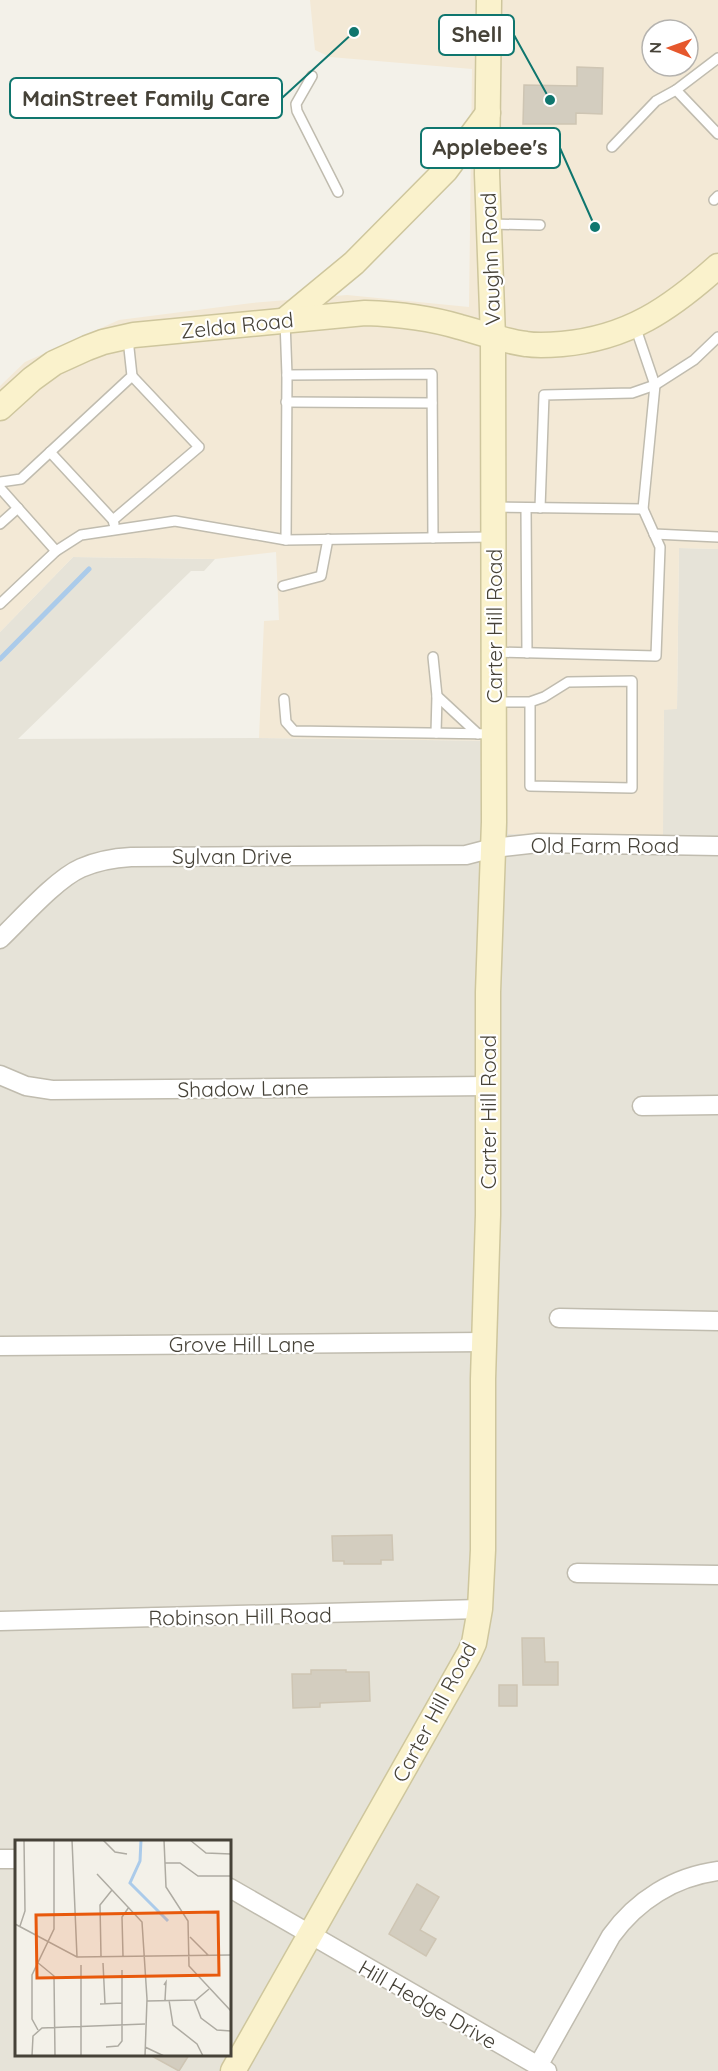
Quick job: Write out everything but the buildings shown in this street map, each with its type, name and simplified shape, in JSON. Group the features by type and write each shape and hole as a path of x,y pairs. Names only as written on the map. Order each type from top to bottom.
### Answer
{"main road":[{"name":"Vaughn Road","path":"489,0 488,113 492,337"},
{"path":"285,320 354,263 446,170 488,113"},
{"path":"492,337 528,345 544,345 612,335 635,326 668,308 718,266"},
{"name":"Zelda Road","path":"0,408 54,363 87,348 127,337 365,313 390,314 459,326 492,337"},
{"name":"Carter Hill Road","path":"233,2071 469,1654 474,1643 480,1609 483,1550 484,1342 488,1215 488,992 493,848 486,734 494,702 492,337"}],"street":[{"name":"Old Farm Road","path":"493,848 538,843 718,846"},
{"name":"Sylvan Drive","path":"0,939 70,875 97,862 112,858 466,855 493,848"},
{"name":"Shadow Lane","path":"0,1075 26,1086 52,1090 488,1086"},
{"path":"642,1106 718,1105"},
{"path":"559,1318 718,1321"},
{"name":"Grove Hill Lane","path":"0,1346 484,1342"},
{"path":"577,1574 718,1575"},
{"name":"Robinson Hill Road","path":"0,1622 480,1609"},
{"path":"0,1858 15,1859"},
{"path":"543,2068 576,1998 620,1924 635,1908 655,1893 677,1881 718,1871"},
{"name":"Hill Hedge Drive","path":"231,1889 543,2068"}],"lane":[{"path":"612,147 656,101 676,90 718,58"},
{"path":"312,75 296,104 297,111 338,192"},
{"path":"676,90 718,134"},
{"path":"489,223 540,225"},
{"path":"285,320 286,540"},
{"path":"494,652 656,656 660,547 643,509 655,385 635,326"},
{"path":"113,520 199,447 132,376 127,337"},
{"path":"540,508 544,395 632,393 655,385 694,360 718,338"},
{"path":"287,375 432,374 433,538"},
{"path":"0,482 21,479 132,376"},
{"path":"286,402 432,403"},
{"path":"51,452 113,520 116,530"},
{"path":"0,488 56,551"},
{"path":"493,507 643,509"},
{"path":"0,524 18,508"},
{"path":"526,508 527,653"},
{"path":"0,604 56,551 81,535 175,521 286,540 493,537"},
{"path":"654,534 718,537"},
{"path":"283,586 321,576 328,539"},
{"path":"434,657 437,696 436,733"},
{"path":"494,702 530,702 544,697 568,682 632,681 632,788 530,786 530,702"},
{"path":"437,696 486,734"},
{"path":"284,699 286,722 294,731 486,734"}],"shaded area":[{"path":"310,0 718,0 718,549 679,548 677,709 664,710 663,835 508,834 507,741 259,738 264,621 279,620 276,552 215,559 73,557 0,632 0,386 25,362 119,320 252,303 347,295 469,307 472,69 330,57 315,50"},
{"path":"679,548 718,549 718,2071 0,2071 0,632 73,557 215,559 204,571 191,571 18,739 259,738 507,741 662,835 664,709 677,709"}],"waterway":[{"path":"0,659 89,569"}],"place":[{"name":"MainStreet Family Care","path":"354,32"},
{"name":"Shell","path":"550,100"},
{"name":"Applebee's","path":"595,227"}]}
